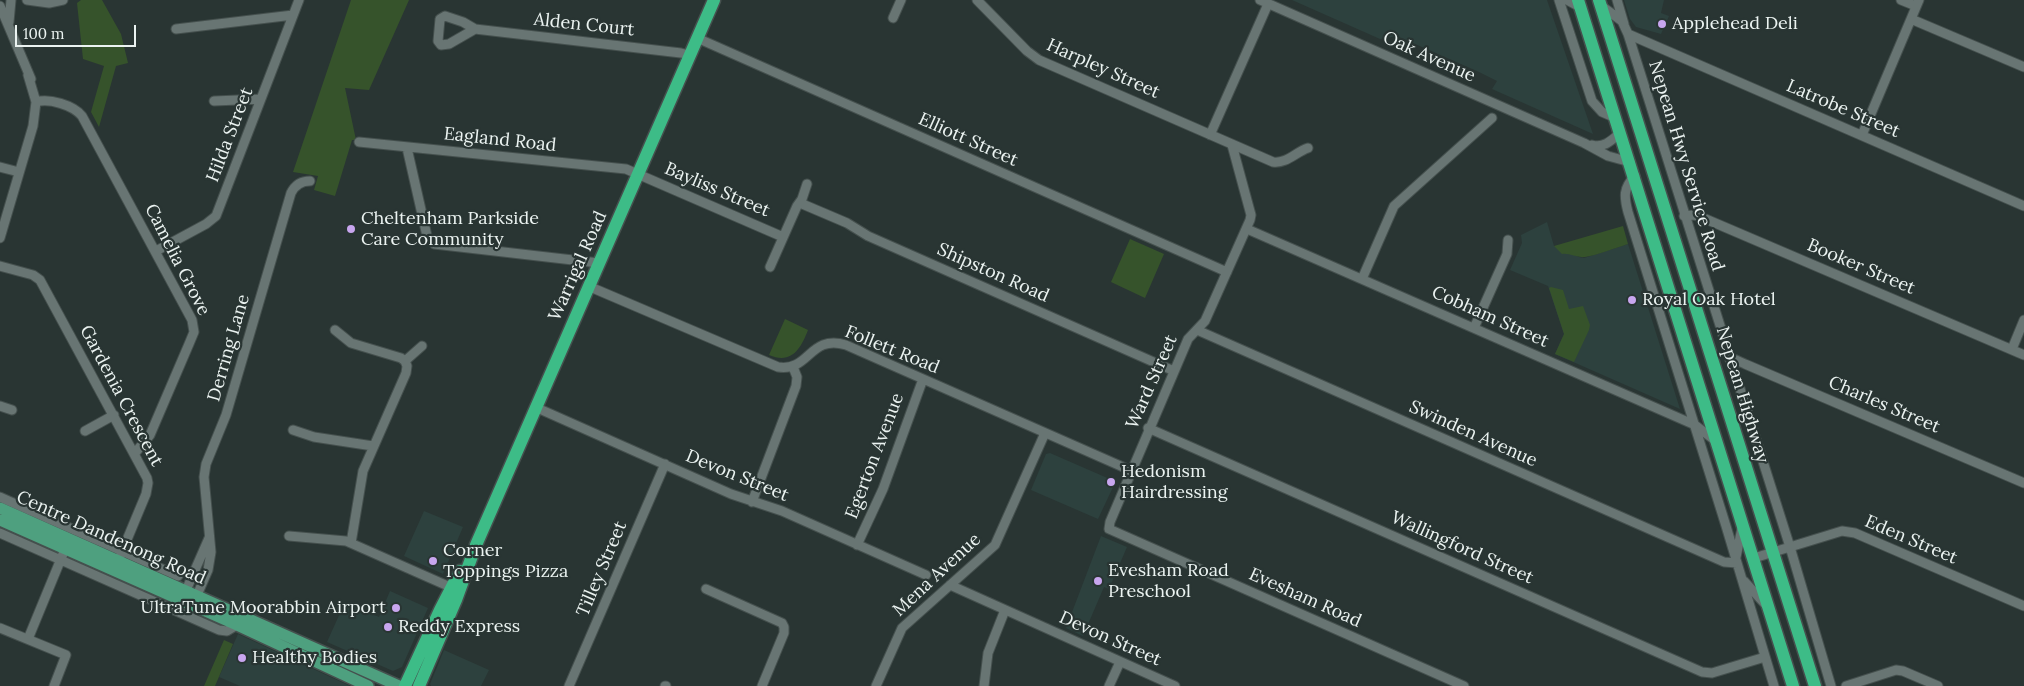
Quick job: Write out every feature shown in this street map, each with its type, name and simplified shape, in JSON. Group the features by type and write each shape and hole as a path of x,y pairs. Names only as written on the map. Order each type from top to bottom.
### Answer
{"highway":[{"name":"Warrigal Road","path":"406,686 476,546 714,0"},
{"name":"Nepean Highway","path":"1599,2 1815,686"},
{"name":"Nepean Highway","path":"1579,4 1630,162 1631,180 1641,198 1793,686"},
{"path":"1641,198 1660,192"},
{"name":"Warrigal Road","path":"419,686 455,589"}],"main road":[{"name":"Centre Dandenong Road","path":"0,508 66,549"},
{"name":"Centre Dandenong Road","path":"0,520 66,549 118,561 237,624 368,686"},
{"name":"Centre Dandenong Road","path":"189,598 399,686"}],"street":[{"path":"10,26 9,11 11,0"},
{"path":"27,0 49,3 63,0"},
{"name":"Hilda Street","path":"156,251 206,224 216,216 299,0"},
{"path":"893,18 901,0"},
{"name":"Harpley Street","path":"977,0 1035,57 1232,145 1277,163 1286,161 1298,152 1308,148"},
{"path":"1559,0 1592,101 1602,112 1616,118"},
{"path":"1567,0 1579,4"},
{"name":"Nepean Hwy Service Road","path":"1617,0 1790,547 1831,686"},
{"path":"1862,135 1917,3 1901,0"},
{"path":"1210,135 1264,2"},
{"name":"Oak Avenue","path":"1264,2 1584,143 1608,156 1630,162"},
{"name":"Latrobe Street","path":"1599,2 1621,20 1626,30 1649,43 2024,206"},
{"path":"0,6 10,26 39,103 0,238"},
{"path":"176,29 293,15"},
{"path":"1911,19 2024,68"},
{"name":"Alden Court","path":"476,29 681,53 689,56"},
{"name":"Elliott Street","path":"697,38 1227,272"},
{"path":"1635,56 1638,46 1649,43"},
{"name":"Nepean Hwy Service Road","path":"1624,79 1633,65 1635,56"},
{"path":"214,100 261,99"},
{"name":"Camelia Grove","path":"39,103 55,103 74,109 82,116 190,315 194,332 152,431 135,453"},
{"path":"1362,279 1394,206 1492,118"},
{"name":"Oak Avenue","path":"1584,143 1599,146 1607,144 1620,133"},
{"name":"Eagland Road","path":"360,142 618,168 637,174"},
{"name":"Ward Street","path":"1109,525 1148,428 1188,338 1205,321 1247,229 1250,214 1232,145"},
{"path":"407,148 426,236 434,244 599,263"},
{"path":"0,167 19,172"},
{"name":"Bayliss Street","path":"637,174 784,237"},
{"path":"1631,180 1624,196 1628,212 1774,686"},
{"name":"Derring Lane","path":"189,598 210,536 204,477 206,464 226,415 292,193 297,185 304,181 310,181"},
{"path":"770,267 807,184"},
{"name":"Shipston Road","path":"800,202 847,223 868,236 1174,371"},
{"name":"Booker Street","path":"1684,216 1695,215 1701,217 2024,355"},
{"name":"Cobham Street","path":"1247,229 1695,425 1717,442"},
{"path":"1474,328 1507,254 1508,240"},
{"name":"Gardenia Crescent","path":"0,266 33,275 40,280 147,478 147,490 118,561"},
{"path":"588,286 770,365 782,368 793,367 797,378 796,386 752,502"},
{"path":"2012,349 2024,320"},
{"path":"336,330 350,343 401,358 407,366 406,373 363,471 351,543"},
{"name":"Swinden Avenue","path":"1197,330 1724,562 1736,561"},
{"name":"Follett Road","path":"793,367 823,344 835,343 846,345 1132,471"},
{"path":"405,361 422,346"},
{"name":"Charles Street","path":"1730,360 1734,359 2024,483"},
{"name":"Egerton Avenue","path":"858,544 883,488 923,379"},
{"path":"0,406 12,410"},
{"name":"Devon Street","path":"535,407 752,502 782,511 926,575"},
{"path":"85,431 114,415"},
{"name":"Wallingford Street","path":"1148,428 1702,672 1712,673 1765,657"},
{"path":"293,430 314,437 374,446"},
{"name":"Mena Avenue","path":"876,686 902,628 995,545 1045,433"},
{"path":"130,444 146,440"},
{"name":"Tilley Street","path":"569,686 664,464"},
{"name":"Centre Dandenong Road","path":"0,497 118,561 178,576"},
{"path":"1736,561 1743,522"},
{"name":"Evesham Road","path":"1109,525 1109,529 1113,532 1464,686"},
{"name":"Eden Street","path":"1754,558 1842,531 1855,533 2024,606"},
{"name":"Centre Dandenong Road","path":"0,533 66,549 219,630 226,631 237,624"},
{"path":"289,536 339,539 455,589"},
{"path":"28,639 66,549"},
{"path":"1742,578 1770,608"},
{"name":"Devon Street","path":"950,585 1175,686"},
{"path":"706,589 782,623 784,634 762,686"},
{"path":"984,686 988,653 1005,610"},
{"path":"0,628 66,655 54,686"},
{"path":"1109,686 1120,662"},
{"path":"1846,686 1896,670 1903,671 1938,686"}],"shaded area":[{"path":"1292,0 1547,0 1593,134 1492,89 1497,81 1479,72 1397,36 1380,39"},
{"path":"1624,0 1664,0 1661,13 1669,16 1661,34 1636,27 1630,19"},
{"path":"1547,222 1554,246 1579,257 1584,258 1628,244 1680,409 1555,354 1564,334 1548,286 1510,270 1522,243 1521,235"},
{"path":"1050,453 1112,480 1114,485 1098,519 1031,490 1046,454"},
{"path":"424,511 463,527 443,574 404,556"},
{"name":"Evesham Road Preschool","path":"1101,536 1127,547 1109,589 1104,587 1083,636 1066,628"},
{"path":"390,591 428,608 402,667 393,671 327,642 345,602 379,617"},
{"path":"238,634 350,686 240,686 219,677"},
{"path":"444,650 489,670 481,686 431,686 430,684"}],"green space":[{"path":"81,0 102,0 121,34 128,63 116,66 99,127 91,112 104,66 83,59 77,3"},
{"path":"351,0 409,0 369,90 345,88 356,140 352,140 335,196 314,190 318,176 293,172"},
{"path":"1623,226 1628,244 1595,255 1582,257 1562,254 1554,246"},
{"path":"1130,239 1164,254 1145,298 1111,282"},
{"path":"1549,288 1563,290 1569,309 1583,306 1590,325 1574,362 1555,354 1564,334"},
{"path":"785,319 808,330 799,348 794,353 784,358 777,358 769,355"},
{"path":"224,640 233,644 215,686 204,686"}],"place":[{"name":"Applehead Deli","path":"1662,24"},
{"name":"Cheltenham Parkside Care Community","path":"351,229"},
{"name":"Royal Oak Hotel","path":"1632,300"},
{"name":"Hedonism Hairdressing","path":"1111,482"},
{"name":"Corner Toppings Pizza","path":"433,561"},
{"name":"Evesham Road Preschool","path":"1098,581"},
{"name":"UltraTune Moorabbin Airport","path":"396,608"},
{"name":"Reddy Express","path":"388,627"},
{"name":"Healthy Bodies","path":"242,658"}]}
